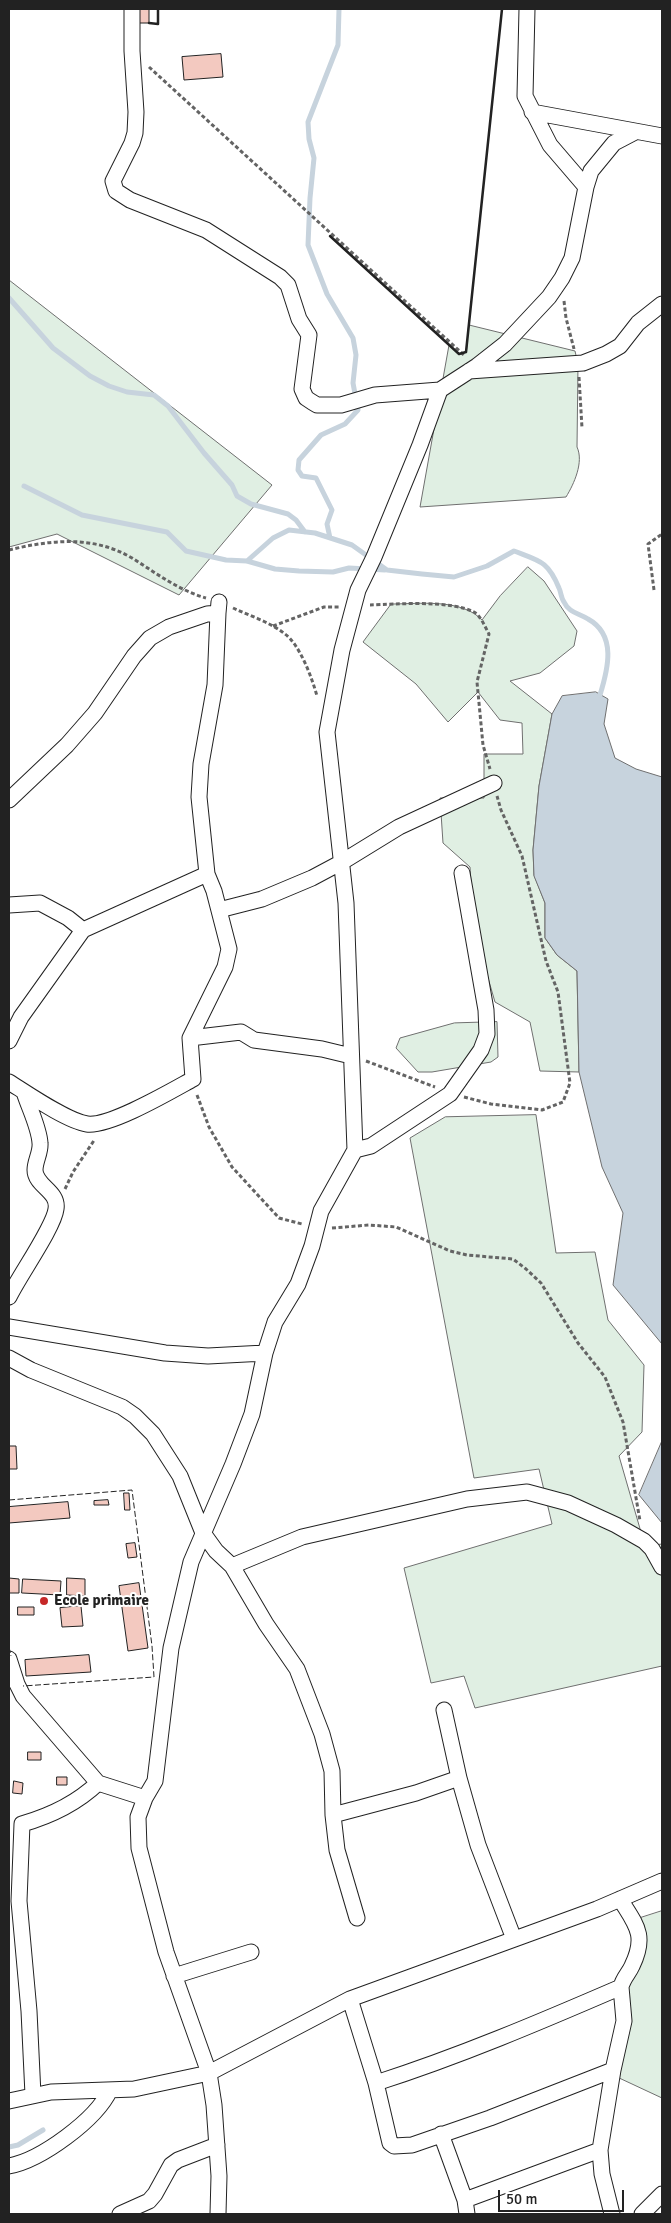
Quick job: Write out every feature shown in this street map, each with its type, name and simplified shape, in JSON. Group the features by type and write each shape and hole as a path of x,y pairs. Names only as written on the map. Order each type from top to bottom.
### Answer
{"street":[{"path":"132,9 135,133 113,181 116,192 130,200 206,230 288,285 299,318 310,339 302,389 306,398 317,405 341,405 376,395 440,390 505,344 549,297 562,278 572,258 591,171 603,154 614,143 635,132"},
{"path":"527,9 524,88 532,112 550,145 586,187"},
{"path":"532,112 662,136"},
{"path":"473,368 583,363 620,346 638,323 662,304"},
{"path":"218,2214 219,2176 209,2073 166,1952 139,1848 138,1817 144,1798 155,1781 171,1648 192,1562 252,1414 265,1353 276,1322 298,1284 320,1211 355,1150 346,903 327,732 342,650 358,590 374,557 420,445 440,390"},
{"path":"9,800 66,745 94,713 134,656 150,638 169,627 207,614 219,607 215,685 201,764 199,797 207,874 220,910 228,942 228,956 225,967 190,1038 193,1079 109,1120 93,1124 78,1122 9,1082"},
{"path":"220,910 284,891 342,862 398,827 494,782"},
{"path":"355,1150 371,1146 450,1094 481,1050 488,1034 486,1010 462,873"},
{"path":"9,1041 21,1017 83,930 207,874"},
{"path":"9,905 40,903 60,913 83,930"},
{"path":"190,1038 241,1032 254,1040 322,1049 351,1056"},
{"path":"9,1297 18,1277 46,1231 56,1208 54,1198 37,1180 35,1169 41,1145 24,1092"},
{"path":"9,1328 165,1354 208,1356 265,1353"},
{"path":"9,1358 31,1370 113,1403 135,1416 153,1434 180,1476 203,1533 216,1551 232,1566 266,1624 297,1669 308,1694 332,1771 333,1815 337,1850 357,1918"},
{"path":"232,1566 302,1537 467,1499 527,1492 568,1503 616,1525 644,1542 656,1554 662,1567"},
{"path":"9,1660 23,1696 98,1783 144,1798"},
{"path":"444,1710 459,1778 478,1845 514,1939"},
{"path":"333,1815 416,1793 459,1778"},
{"path":"33,2095 29,2011 19,1901 15,1822 66,1806 83,1797 98,1783"},
{"path":"9,2101 51,2092 134,2089 209,2073 350,1999 620,1899 662,1881"},
{"path":"612,2214 602,2174 600,2150 613,2070 624,2020 622,1981 632,1967 640,1938 638,1930 620,1899"},
{"path":"174,1976 251,1952"},
{"path":"376,2083 439,2062 522,2030 621,1987"},
{"path":"350,1999 376,2083 390,2143 394,2146 412,2145 490,2118 613,2070"},
{"path":"9,2166 32,2158 77,2130 105,2101 110,2090"},
{"path":"441,2134 466,2207 600,2150"},
{"path":"120,2214 149,2201 156,2194 171,2166 178,2160 217,2145"},
{"path":"642,2214 662,2194"}],"path":[{"path":"132,51 453,346 473,368"},
{"path":"654,590 648,544 662,534"},
{"path":"273,626 324,607 391,604 446,605 475,612 482,620 489,634 477,682 483,745 501,810 522,856 546,961 558,992 570,1082 563,1102 542,1110 491,1104 450,1094 383,1066 351,1056"},
{"path":"193,1079 195,1091 209,1128 232,1167 279,1218 316,1229 369,1225 396,1227 450,1251 467,1255 513,1259 541,1282 578,1343 605,1378 623,1422 644,1542"},
{"path":"56,1208 73,1172 109,1120"}],"green space":[{"path":"9,280 272,485 179,595 57,534 9,547"},
{"path":"469,325 575,351 578,364 577,447 579,466 566,497 420,507 449,345 459,354 466,352"},
{"path":"528,567 544,581 577,631 574,646 540,673 510,681 552,714 539,786 533,850 534,875 545,903 545,938 557,955 577,971 579,1072 540,1071 530,1022 495,1002 474,930 470,867 443,843 440,798 484,798 484,754 523,754 522,723 500,720 478,692 448,722 416,684 363,642 391,604 427,603 451,605 463,608 482,620 500,596"},
{"path":"497,1022 498,1057 491,1062 432,1072 418,1072 396,1048 400,1038 454,1023"},
{"path":"536,1115 556,1253 595,1252 608,1320 644,1365 642,1432 619,1456 645,1546 662,1544 662,1666 475,1708 464,1676 431,1683 404,1568 552,1524 539,1469 474,1478 410,1138 445,1117"},
{"path":"662,1911 662,2098 617,2077 637,1919"}],"shaded area":[{"path":"596,692 608,699 604,724 615,758 636,769 662,777 662,1344 613,1285 623,1213 602,1167 579,1072 577,971 557,955 545,938 545,903 534,876 533,850 539,786 552,714 562,696"},
{"path":"662,1441 662,1523 639,1495"}],"building":[{"path":"137,9 149,9 149,23 137,23"},
{"path":"221,54 223,77 184,80 182,57"},
{"path":"9,1446 16,1446 17,1469 9,1469"},
{"path":"124,1493 129,1493 130,1510 125,1510"},
{"path":"108,1500 109,1505 94,1505 94,1501"},
{"path":"68,1502 70,1518 9,1523 9,1507"},
{"path":"135,1543 137,1557 128,1558 126,1544"},
{"path":"9,1578 19,1579 19,1593 9,1593"},
{"path":"67,1578 85,1579 85,1596 67,1595"},
{"path":"23,1579 61,1581 60,1595 22,1593"},
{"path":"139,1583 148,1648 128,1651 119,1586"},
{"path":"81,1606 83,1626 62,1627 60,1608"},
{"path":"18,1607 34,1607 34,1615 18,1615"},
{"path":"89,1655 91,1672 26,1676 25,1660"},
{"path":"28,1752 41,1752 41,1760 28,1760"},
{"path":"57,1777 67,1777 67,1785 57,1785"},
{"path":"14,1781 23,1783 22,1794 13,1793"}],"waterway":[{"path":"330,538 327,524 332,510 316,478 302,476 298,470 299,460 321,435 345,424 358,410 353,383 356,355 353,338 327,294 308,245 314,158 309,139 308,122 338,45 339,9"},
{"path":"9,298 53,348 90,376 109,386 127,392 154,395 168,406 204,453 232,485 237,496 251,504 288,514 296,520 305,532"},
{"path":"24,486 82,515 167,532 186,551 226,560 247,561 275,569 333,572 349,568 385,570"},
{"path":"247,561 273,538 289,530 315,533 352,545 387,570 422,574 454,577 487,566 514,551 523,554 547,567 555,579 566,606 571,611 588,619 603,634 607,643 608,653 606,674 600,695"},
{"path":"9,2147 18,2145 43,2130"}],"fence":[{"path":"9,1500 132,1490 152,1646 154,1677 23,1686"},
{"path":"9,1647 11,1656"}],"wall":[{"path":"149,23 158,24 158,9"},
{"path":"330,236 459,354 466,352 502,9"}],"place":[{"name":"Ecole primaire","path":"44,1601"}]}
